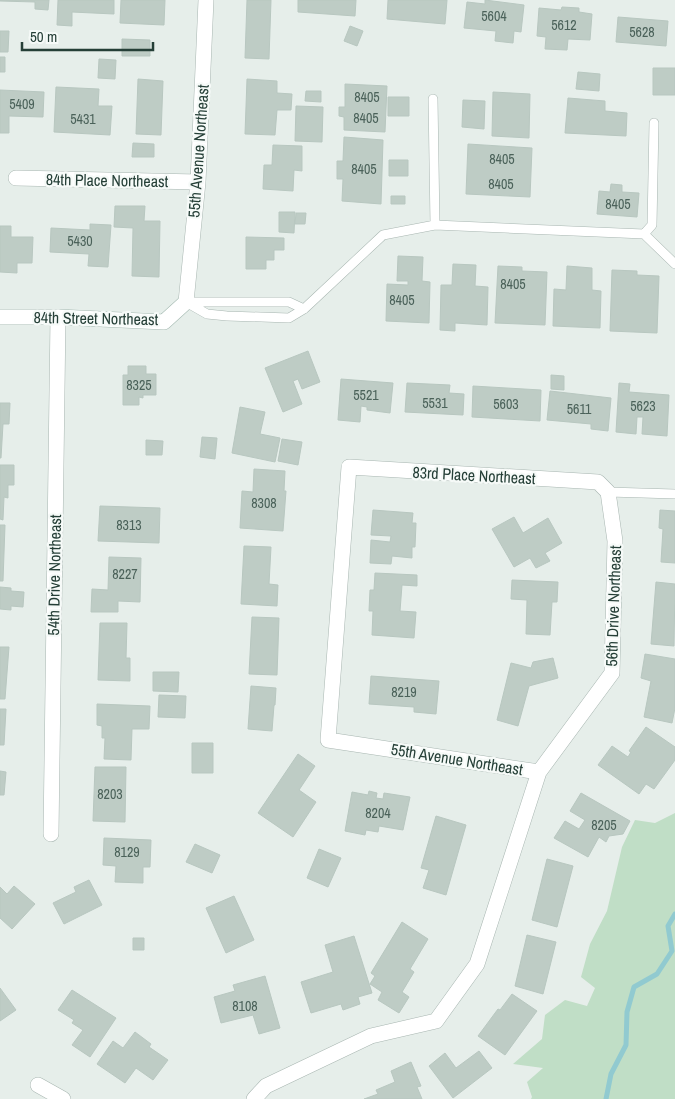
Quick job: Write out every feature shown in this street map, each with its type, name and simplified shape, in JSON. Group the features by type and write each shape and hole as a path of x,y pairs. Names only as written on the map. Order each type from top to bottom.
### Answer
{"street":[{"name":"55th Avenue Northeast","path":"186,302 198,182 206,0"},
{"name":"84th Place Northeast","path":"16,178 198,182"},
{"name":"84th Street Northeast","path":"0,317 58,317 164,322 186,302"},
{"name":"54th Drive Northeast","path":"51,834 58,317"},
{"name":"55th Avenue Northeast","path":"254,1099 266,1086 371,1036 436,1021 477,964 539,772 328,740 349,468"},
{"name":"83rd Place Northeast","path":"349,468 603,487"},
{"name":"56th Drive Northeast","path":"539,772 612,673 615,541 603,487"},
{"path":"38,1085 63,1099"}],"lane":[{"path":"433,99 435,225"},
{"path":"644,234 652,226 654,123"},
{"path":"186,302 207,314 288,318 304,308 383,234 435,225 644,234 675,264"},
{"path":"186,302 290,302 304,308"},
{"path":"603,487 675,494"}],"green space":[{"path":"675,813 675,1099 531,1099 527,1082 543,1068 513,1064 542,1039 545,1015 565,1000 587,1006 595,988 581,977 590,944 607,911 622,847 635,820 655,823"}],"building":[{"path":"0,0 49,0 48,10 35,9 35,2"},
{"path":"58,0 114,0 114,14 72,12 72,26 57,25"},
{"path":"121,0 165,0 164,25 120,23"},
{"path":"247,0 271,0 269,59 245,58"},
{"path":"298,0 356,0 355,16 298,12"},
{"path":"388,0 447,0 445,24 387,19"},
{"path":"485,0 524,5 521,32 514,31 513,43 495,41 496,31 464,28 467,2 485,4"},
{"path":"562,7 579,8 579,12 592,14 590,40 568,39 567,50 545,49 546,37 537,36 539,8 561,10"},
{"path":"618,17 668,21 666,46 616,42"},
{"path":"350,26 363,31 357,46 344,41"},
{"path":"0,31 9,31 8,52 0,52"},
{"path":"122,39 150,40 150,56 122,56"},
{"path":"0,57 5,57 5,72 0,72"},
{"path":"99,59 116,60 115,79 98,78"},
{"path":"653,68 675,68 675,95 653,95"},
{"path":"578,72 600,74 599,91 576,89"},
{"path":"138,79 163,81 161,135 136,134"},
{"path":"247,79 277,81 277,93 292,94 291,110 277,110 275,135 245,134"},
{"path":"345,84 387,86 385,132 344,130 344,117 339,116 339,107 345,107"},
{"path":"56,87 99,89 98,106 112,106 110,135 54,132"},
{"path":"0,90 44,92 43,117 9,116 9,133 0,133"},
{"path":"306,91 321,91 321,102 305,101"},
{"path":"493,92 530,94 529,138 492,136"},
{"path":"388,97 409,97 409,116 388,116"},
{"path":"568,98 605,101 605,111 627,113 626,136 565,133"},
{"path":"463,100 485,101 484,129 462,127"},
{"path":"296,106 323,107 322,142 295,141"},
{"path":"344,137 383,140 381,204 342,201 343,179 337,179 337,161 343,161"},
{"path":"133,143 154,144 154,157 132,157"},
{"path":"468,144 532,148 530,197 466,194"},
{"path":"273,145 302,146 302,171 294,170 293,191 263,189 264,165 272,165"},
{"path":"389,160 408,160 408,176 389,176"},
{"path":"611,184 622,185 622,192 639,193 637,217 597,214 599,191 610,192"},
{"path":"391,196 405,196 405,204 391,204"},
{"path":"115,206 145,206 144,221 160,221 159,277 132,276 133,228 114,227"},
{"path":"279,212 295,212 294,233 279,232"},
{"path":"296,213 306,213 305,224 295,224"},
{"path":"90,224 111,225 108,267 88,266 89,254 50,252 51,228 90,230"},
{"path":"0,226 11,226 11,237 33,237 32,263 17,263 17,273 0,272"},
{"path":"246,237 284,238 284,250 274,250 274,260 266,260 266,269 246,269"},
{"path":"398,256 423,257 422,281 430,282 429,323 386,321 387,284 408,285 408,281 397,281"},
{"path":"453,264 476,265 475,286 488,287 487,325 455,323 455,331 440,330 441,285 452,285"},
{"path":"498,266 522,267 522,271 547,272 545,325 495,323"},
{"path":"567,266 592,268 592,290 601,291 600,328 553,326 554,289 566,290"},
{"path":"612,270 637,271 637,275 659,276 657,333 610,331"},
{"path":"308,351 320,382 302,389 298,379 293,381 302,404 283,412 265,368"},
{"path":"128,366 146,366 146,374 156,374 156,395 143,395 143,398 139,397 139,405 123,405 123,375 128,375"},
{"path":"551,375 564,376 564,390 551,389"},
{"path":"341,379 393,383 390,413 367,410 367,407 361,406 360,422 338,420"},
{"path":"407,383 450,385 449,393 464,394 463,415 405,412"},
{"path":"619,383 630,384 629,392 669,395 667,436 642,434 643,417 637,417 636,434 616,432"},
{"path":"473,386 541,390 540,421 472,417"},
{"path":"550,391 611,398 608,431 591,429 591,424 547,420"},
{"path":"0,403 10,403 9,424 3,424 1,458 0,458"},
{"path":"240,407 265,412 260,434 280,438 275,462 232,453"},
{"path":"202,437 217,438 215,459 200,457"},
{"path":"282,439 302,442 298,465 278,461"},
{"path":"146,440 163,441 162,455 146,455"},
{"path":"0,465 14,465 14,485 8,485 8,498 4,497 3,520 0,519"},
{"path":"254,469 285,471 284,491 286,491 283,531 240,528 242,491 253,492"},
{"path":"100,506 160,508 159,543 98,541"},
{"path":"373,510 413,513 412,523 416,523 415,547 412,547 412,558 392,556 391,564 370,563 371,540 390,542 391,536 371,535"},
{"path":"660,510 675,511 675,563 661,562 663,529 659,528"},
{"path":"514,517 523,533 548,518 562,543 545,553 550,561 536,568 530,558 514,567 492,529"},
{"path":"0,525 5,525 3,581 0,581"},
{"path":"244,546 271,547 269,584 278,585 277,606 241,604"},
{"path":"109,557 141,558 140,602 118,601 118,612 91,612 92,589 108,590"},
{"path":"375,573 417,575 417,586 402,585 400,611 416,612 414,638 372,635 373,611 369,611 370,590 374,590"},
{"path":"512,580 558,582 557,602 552,602 550,635 526,634 527,600 511,599"},
{"path":"656,582 675,584 674,646 651,644"},
{"path":"0,587 11,588 11,591 24,592 23,607 11,606 11,610 0,609"},
{"path":"252,617 279,618 277,675 249,674"},
{"path":"100,623 127,623 126,658 130,658 130,681 98,680"},
{"path":"0,647 9,647 5,699 0,699"},
{"path":"645,654 675,659 675,708 672,723 644,717 651,681 641,678"},
{"path":"553,658 558,678 529,686 518,726 497,720 511,663 531,668 533,662"},
{"path":"153,672 179,672 178,692 153,691"},
{"path":"371,676 439,681 436,714 414,712 414,707 369,704"},
{"path":"251,686 276,688 272,731 248,729"},
{"path":"159,695 186,696 185,718 158,717"},
{"path":"97,704 150,706 149,729 132,729 131,760 104,759 105,738 102,738 102,726 97,725"},
{"path":"0,709 6,709 4,745 0,745"},
{"path":"646,727 675,747 675,760 654,789 646,784 639,794 598,765 612,746 628,757 631,752 629,751"},
{"path":"192,743 213,743 213,773 192,773"},
{"path":"298,754 315,766 299,790 316,802 293,837 258,813"},
{"path":"95,767 126,767 125,822 93,821"},
{"path":"0,771 6,772 4,795 0,795"},
{"path":"369,791 377,793 376,798 383,799 384,793 410,797 403,830 379,826 378,832 366,830 365,835 345,831 352,792 368,795"},
{"path":"581,793 630,821 623,834 609,836 606,842 599,837 588,857 554,838 565,821 579,829 585,820 570,811"},
{"path":"436,816 466,825 446,895 423,888 429,870 421,868"},
{"path":"104,838 151,840 150,867 143,867 143,883 115,882 116,866 103,865"},
{"path":"195,844 220,855 212,873 186,862"},
{"path":"319,849 341,858 328,887 307,878"},
{"path":"547,859 573,866 557,927 532,920"},
{"path":"89,880 102,905 64,924 53,903 76,892 74,887"},
{"path":"14,886 35,904 12,929 0,918 0,887 7,894"},
{"path":"234,896 254,940 226,953 206,908"},
{"path":"402,922 428,939 410,969 414,972 402,992 409,997 399,1013 378,1000 382,992 370,984 375,976 371,973"},
{"path":"527,935 556,942 543,994 515,986"},
{"path":"354,936 372,993 358,997 360,1004 343,1010 341,1004 311,1013 301,982 333,972 325,945"},
{"path":"133,938 144,938 144,950 133,950"},
{"path":"265,976 280,1028 259,1034 253,1015 221,1023 214,997 235,991 233,985"},
{"path":"0,988 16,1010 0,1021"},
{"path":"72,990 116,1018 90,1057 72,1045 83,1030 72,1023 74,1020 58,1010"},
{"path":"512,994 537,1011 505,1055 478,1036"},
{"path":"135,1032 151,1044 149,1047 168,1060 153,1080 136,1068 125,1083 97,1064 113,1041 123,1048"},
{"path":"479,1051 492,1068 453,1098 429,1066 445,1053 456,1068"},
{"path":"411,1062 421,1086 417,1087 422,1099 364,1099 378,1094 376,1090 395,1082 391,1071"}],"waterway":[{"path":"606,1099 611,1074 626,1045 627,1012 634,987 657,974 672,951 668,926 675,914"}]}
